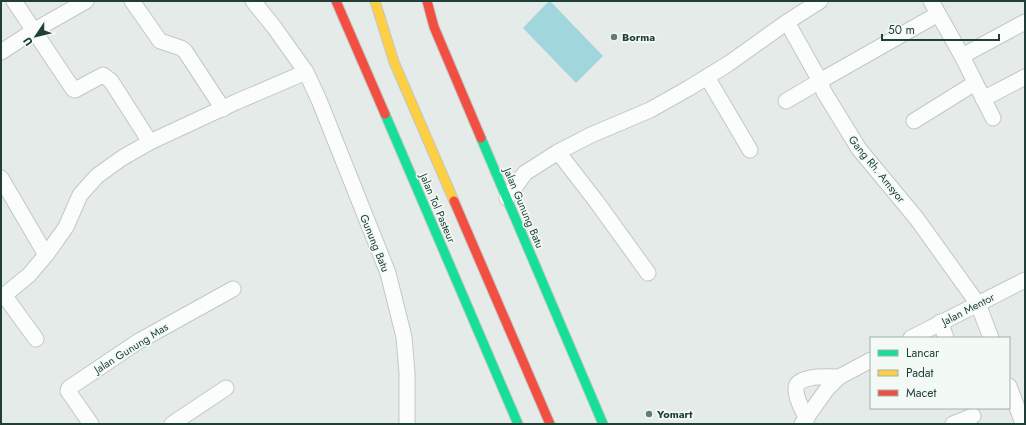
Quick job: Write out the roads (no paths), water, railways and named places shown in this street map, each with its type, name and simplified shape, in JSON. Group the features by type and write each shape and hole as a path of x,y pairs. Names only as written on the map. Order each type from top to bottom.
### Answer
{"main road":[{"name":"Jalan Tol Pasteur","path":"336,1 518,424"},
{"name":"Jalan Tol Pasteur","path":"375,1 394,62 550,424"},
{"name":"Jalan Gunung Batu","path":"427,1 434,27 603,424"}],"street":[{"path":"14,1 72,88 75,90 103,75 108,77 150,142"},
{"path":"1,52 34,30 86,1"},
{"path":"132,1 160,41 181,48 185,51 223,109"},
{"name":"Gunung Batu","path":"253,1 274,27 306,72 319,100 388,273 404,337 407,374 407,424"},
{"path":"506,198 525,173 558,152 591,135 650,110 728,64 787,22 820,1"},
{"path":"786,101 820,81 934,7 962,56 993,118"},
{"name":"Gang Rh. Amsyor","path":"787,22 820,81 824,92 859,149 917,219 978,304 991,337"},
{"path":"962,56 1025,22"},
{"path":"36,339 3,297 29,275 46,255 66,227 80,195 90,182 122,158 150,142 306,72"},
{"path":"707,77 750,150"},
{"path":"983,99 1025,77"},
{"path":"914,121 975,83"},
{"path":"558,152 596,201 648,273"},
{"path":"1,178 46,255"},
{"name":"Jalan Mentor","path":"913,337 1025,280"},
{"name":"Jalan Gunung Mas","path":"91,424 68,391 69,388 139,341 233,289"},
{"path":"940,322 946,337"},
{"path":"804,422 827,389 839,377 870,361"},
{"path":"804,422 796,392 796,386 800,382 811,377 839,377"},
{"path":"172,424 226,388"},
{"path":"1010,389 1022,421 1025,424"},
{"path":"953,424 973,416"}],"water":[{"path":"549,1 603,56 576,83 523,28"}],"place":[{"name":"Borma","path":"614,37"},
{"name":"Yomart","path":"649,414"}]}
